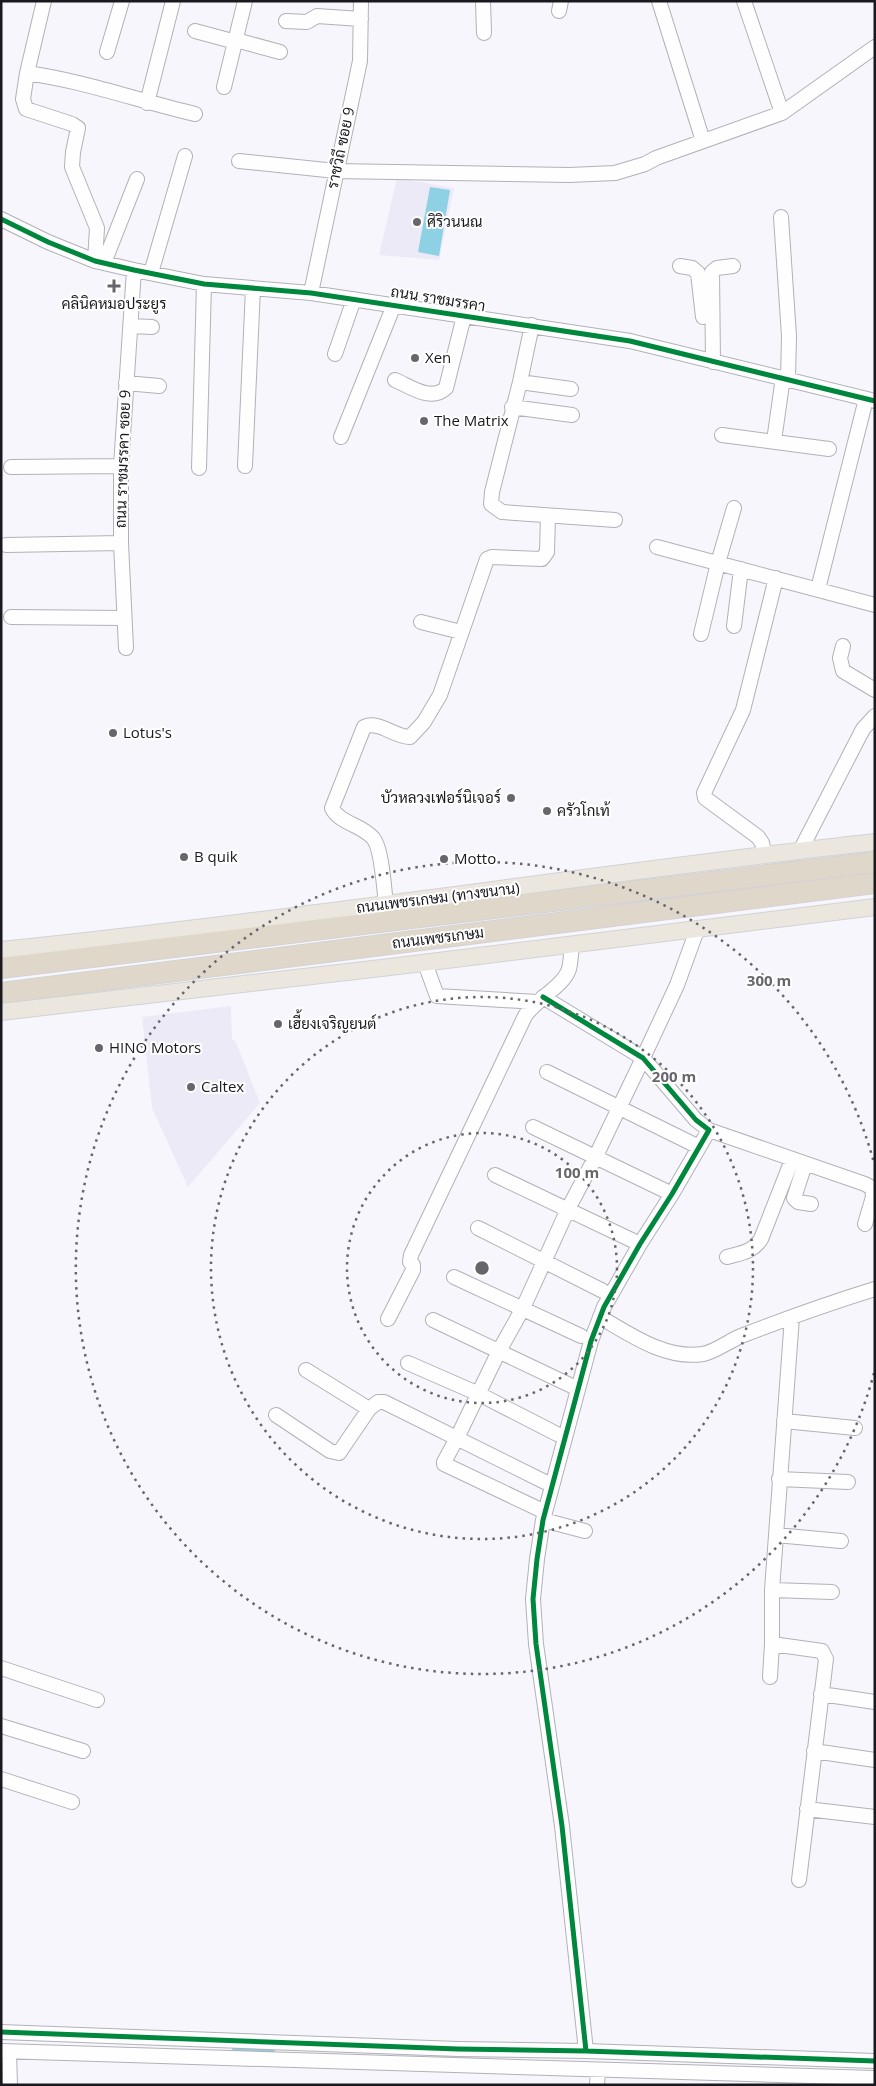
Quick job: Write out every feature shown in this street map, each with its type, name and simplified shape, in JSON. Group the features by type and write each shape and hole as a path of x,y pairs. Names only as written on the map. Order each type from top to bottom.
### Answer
{"highway":[{"name":"ถนนเพชรเกษม","path":"1,968 875,862"},
{"name":"ถนนเพชรเกษม","path":"1,993 870,886"},
{"path":"1,960 100,956"},
{"path":"1,1002 105,980"}],"main road":[{"name":"ถนนเพชรเกษม (ทางขนาน)","path":"1,950 307,915 875,842"},
{"path":"1,1012 425,963 875,907"}],"street":[{"path":"44,1 23,99 26,109 72,124 78,128 72,167 98,232 100,262"},
{"path":"107,52 122,1"},
{"path":"147,103 173,1"},
{"path":"224,87 245,1"},
{"name":"ราชวิถี ซอย 9","path":"311,293 360,61 361,1"},
{"path":"482,1 484,33"},
{"path":"659,1 703,141"},
{"path":"744,1 782,113"},
{"path":"286,21 307,22 317,16 361,19"},
{"path":"195,31 280,52"},
{"path":"239,161 336,171 569,175 615,173 645,164 782,113 874,49"},
{"path":"28,73 69,80 147,103 195,114"},
{"path":"151,273 185,156"},
{"path":"100,262 137,178"},
{"path":"774,441 785,378 789,336 781,217"},
{"name":"ถนน ราชมรรคา","path":"1,218 48,242 100,262 134,270 204,284 311,293 532,325 630,342 870,400"},
{"path":"680,266 692,268 698,274 709,361"},
{"path":"709,361 712,272 717,268 733,266"},
{"name":"ถนน ราชมรรคา ซอย 9","path":"126,648 121,543 121,466 134,270"},
{"path":"199,468 204,284"},
{"path":"245,466 253,288"},
{"path":"335,354 354,299"},
{"path":"341,437 394,306"},
{"path":"394,380 431,395 440,394 446,388 464,316"},
{"path":"532,325 520,382 492,492 491,504 502,512 615,520"},
{"path":"131,326 152,327"},
{"path":"520,382 571,389"},
{"path":"126,383 159,386"},
{"path":"818,590 870,400"},
{"path":"512,408 572,415"},
{"path":"722,435 829,449"},
{"path":"11,467 121,466"},
{"path":"701,634 718,563 734,508"},
{"path":"386,904 376,843 366,832 336,814 332,808 364,728 374,725 403,737 410,737 424,722 440,695 487,559 492,557 542,559 547,552 548,516"},
{"path":"6,545 121,543"},
{"path":"657,547 875,605"},
{"path":"734,626 741,569"},
{"path":"764,855 762,843 758,837 706,798 704,793 744,710 776,578"},
{"path":"11,617 124,618"},
{"path":"420,622 461,632"},
{"path":"843,646 840,658 843,671 875,690"},
{"path":"800,851 863,729 875,716"},
{"path":"584,1531 544,1516 444,1464 499,1351 523,1308 568,1209 643,1058 677,985 697,930"},
{"path":"388,1319 413,1270 413,1264 410,1262 411,1256 525,1016 540,999 565,977 569,969 572,945"},
{"path":"425,963 437,996 540,999 643,1058 696,1120 709,1130 866,1184 872,1188 873,1197 865,1224"},
{"path":"547,1072 699,1147"},
{"path":"533,1127 672,1194"},
{"path":"586,2051 562,1826 536,1644 532,1599 544,1516 591,1341 600,1317 640,1244 709,1130"},
{"path":"798,1162 794,1198 798,1202 811,1204"},
{"path":"727,1257 748,1252 756,1246 798,1162"},
{"path":"495,1175 640,1244"},
{"path":"478,1228 603,1291"},
{"path":"454,1277 581,1336"},
{"path":"600,1317 631,1335 660,1348 683,1354 704,1354 735,1339 792,1317 875,1289"},
{"path":"770,1677 772,1590 792,1317"},
{"path":"433,1320 574,1387"},
{"path":"408,1363 479,1394 557,1434"},
{"path":"306,1370 369,1409"},
{"path":"276,1416 330,1451 339,1453 369,1409 378,1402 384,1402 545,1482"},
{"path":"784,1421 855,1428"},
{"path":"780,1479 848,1482"},
{"path":"776,1535 841,1541"},
{"path":"772,1590 832,1592"},
{"path":"772,1644 822,1651 826,1659 799,1880"},
{"path":"1,1668 97,1700"},
{"path":"822,1694 875,1702"},
{"path":"1,1726 83,1752"},
{"path":"814,1752 875,1760"},
{"path":"1,1779 72,1802"},
{"path":"807,1809 875,1817"},
{"path":"1,2032 116,2045 778,2080 875,2078"},
{"path":"10,2085 5,2052 116,2045 586,2051 875,2061"},
{"path":"596,2085 598,2070"}],"shaded area":[{"name":"ศิริวนนณ","path":"397,178 454,188 439,260 379,255"},
{"path":"231,1006 232,1039 236,1042 260,1103 188,1187 152,1108 142,1017"}],"water":[{"path":"430,187 450,190 439,256 418,252"}],"waterway":[{"path":"237,2048 270,2049"}],"cycle path":[{"path":"1,219 48,242 95,261 134,270 204,284 311,293 630,341 875,401"},
{"path":"543,997 643,1058 696,1120 709,1130 604,1307 591,1341 543,1520 537,1559 533,1599 536,1644 562,1826 586,2051"},
{"path":"1,2032 458,2049 586,2051 875,2061"}],"place":[{"name":"ศิริวนนณ","path":"417,222"},
{"name":"คลินิคหมอประยูร","path":"114,286"},
{"name":"Xen","path":"415,358"},
{"name":"The Matrix","path":"424,421"},
{"name":"Lotus's","path":"113,733"},
{"name":"บัวหลวงเฟอร์นิเจอร์","path":"511,798"},
{"name":"ครัวโกเท้","path":"547,811"},
{"name":"B quik","path":"184,857"},
{"name":"Motto","path":"444,859"},
{"name":"เฮี้ยงเจริญยนต์","path":"278,1024"},
{"name":"HINO Motors","path":"99,1048"},
{"name":"Caltex","path":"191,1087"}]}
